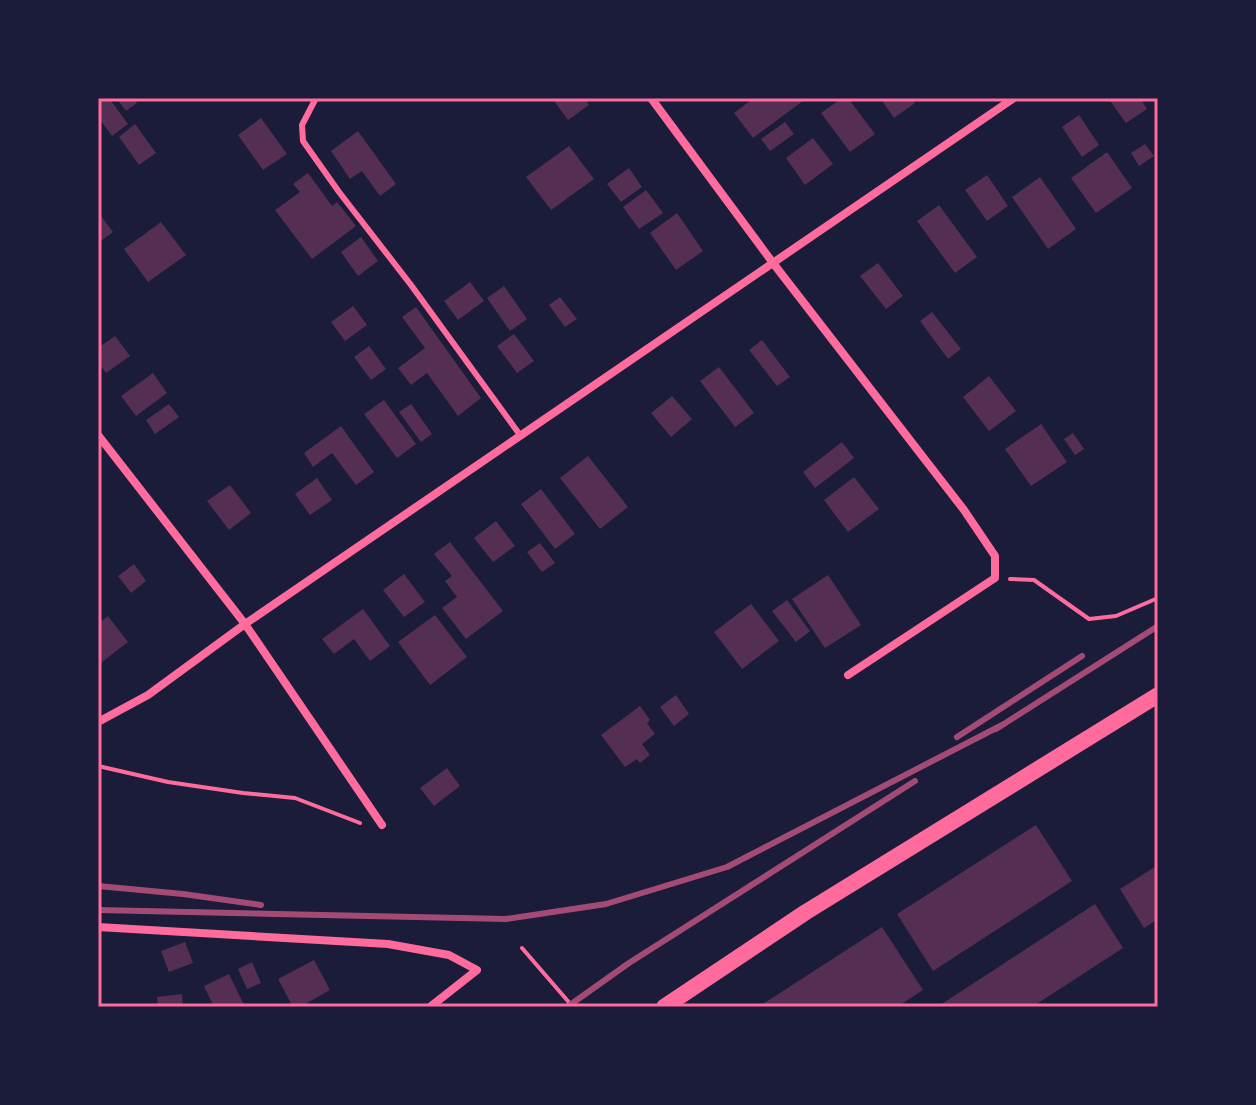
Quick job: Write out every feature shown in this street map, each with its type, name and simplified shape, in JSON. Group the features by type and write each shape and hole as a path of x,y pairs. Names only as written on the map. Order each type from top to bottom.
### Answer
{"main road":[{"path":"664,1007 806,912 1158,695"}],"street":[{"path":"651,98 773,263 964,510 995,556 995,578 848,675"},
{"path":"98,722 148,695 245,624 1014,98"},
{"path":"98,435 245,624 378,826"},
{"path":"98,927 388,944 449,955 477,970 430,1007"}],"lane":[{"path":"316,98 302,125 303,141 520,435"}],"path":[{"path":"995,578 1034,580 1089,619 1116,616 1158,598"},
{"path":"98,766 168,782 295,798 330,813 378,826"},
{"path":"522,948 573,1007"}],"building":[{"path":"98,98 109,98 128,124 112,136 98,117"},
{"path":"116,98 133,98 137,103 126,111"},
{"path":"558,98 584,98 589,105 568,120 554,101"},
{"path":"754,98 778,98 780,101 784,98 807,98 753,138 734,113"},
{"path":"842,98 848,98 875,134 850,152 821,113"},
{"path":"880,98 912,98 915,103 894,118"},
{"path":"1108,98 1140,98 1147,109 1126,123"},
{"path":"1079,115 1099,145 1082,157 1062,127"},
{"path":"261,118 287,154 263,170 238,135"},
{"path":"785,122 794,134 770,151 761,139"},
{"path":"135,124 156,153 139,165 119,137"},
{"path":"358,131 396,184 380,196 362,171 350,179 331,151"},
{"path":"813,138 833,164 805,185 786,158"},
{"path":"1145,144 1154,156 1139,166 1131,153"},
{"path":"569,146 594,179 551,210 526,177"},
{"path":"1107,152 1132,188 1096,213 1071,178"},
{"path":"629,168 642,187 621,202 607,184"},
{"path":"308,173 332,206 337,202 356,226 312,259 275,210 300,192 293,184"},
{"path":"987,175 1008,206 987,221 965,190"},
{"path":"1040,177 1076,229 1048,249 1012,197"},
{"path":"646,190 663,213 639,229 623,207"},
{"path":"939,205 977,257 955,273 917,221"},
{"path":"98,212 113,232 98,243"},
{"path":"677,213 703,251 676,270 650,233"},
{"path":"161,222 186,255 148,282 124,249"},
{"path":"361,237 378,261 358,276 341,252"},
{"path":"878,263 903,296 886,309 860,276"},
{"path":"470,282 484,301 458,320 444,301"},
{"path":"504,286 527,319 510,331 487,298"},
{"path":"560,297 577,319 565,327 549,305"},
{"path":"353,306 367,325 345,341 331,322"},
{"path":"416,307 481,398 458,416 427,373 411,385 398,368 425,348 402,317"},
{"path":"932,312 961,349 948,359 920,321"},
{"path":"514,334 534,361 517,373 497,346"},
{"path":"115,336 130,356 106,373 98,362 98,348"},
{"path":"762,340 790,377 777,386 749,350"},
{"path":"369,346 386,369 371,380 354,357"},
{"path":"719,367 754,413 735,427 700,381"},
{"path":"153,373 167,393 136,416 121,396"},
{"path":"989,376 1016,411 989,431 963,397"},
{"path":"672,396 692,419 671,437 651,413"},
{"path":"384,400 416,444 397,458 364,414"},
{"path":"169,404 179,417 155,434 146,420"},
{"path":"411,404 432,434 421,442 399,412"},
{"path":"1041,424 1067,462 1031,486 1005,449"},
{"path":"341,426 374,472 356,485 332,453 313,467 304,453"},
{"path":"1073,433 1084,449 1075,455 1064,439"},
{"path":"842,442 854,458 815,488 803,472"},
{"path":"588,456 628,507 600,529 560,478"},
{"path":"854,477 879,509 848,532 824,500"},
{"path":"317,478 332,500 310,515 295,494"},
{"path":"230,485 251,513 229,530 207,501"},
{"path":"541,489 575,534 555,549 521,504"},
{"path":"496,521 515,546 493,562 474,538"},
{"path":"450,542 503,611 466,639 442,608 457,597 445,581 452,576 434,554"},
{"path":"540,543 555,563 542,572 527,552"},
{"path":"134,564 146,581 131,593 118,576"},
{"path":"404,574 425,602 404,617 383,590"},
{"path":"828,575 861,625 825,648 792,599"},
{"path":"787,600 810,631 796,642 772,611"},
{"path":"751,604 779,641 742,669 714,632"},
{"path":"363,609 390,646 370,661 354,639 334,654 322,639"},
{"path":"435,615 467,657 430,685 398,642"},
{"path":"108,616 128,642 98,665 98,624"},
{"path":"676,695 689,714 674,726 660,707"},
{"path":"640,706 655,734 642,744 650,755 640,763 637,759 625,767 601,735"},
{"path":"447,768 460,786 434,806 420,788"},
{"path":"1036,825 1072,881 933,971 897,914"},
{"path":"1158,865 1158,919 1144,928 1120,889"},
{"path":"1095,904 1123,948 1032,1007 937,1007"},
{"path":"882,927 923,990 897,1007 758,1007"},
{"path":"185,942 193,963 169,972 161,951"},
{"path":"314,960 330,990 300,1007 293,1007 278,979"},
{"path":"252,962 261,983 247,989 238,969"},
{"path":"229,974 245,1007 214,1007 204,986"},
{"path":"182,994 183,1007 158,1007 157,997"}],"railway":[{"path":"996,729 1158,626"},
{"path":"957,737 1082,656"},
{"path":"98,910 506,919 606,904 727,867 1004,724"},
{"path":"567,1007 629,963 915,781"},
{"path":"98,886 261,905"}]}
